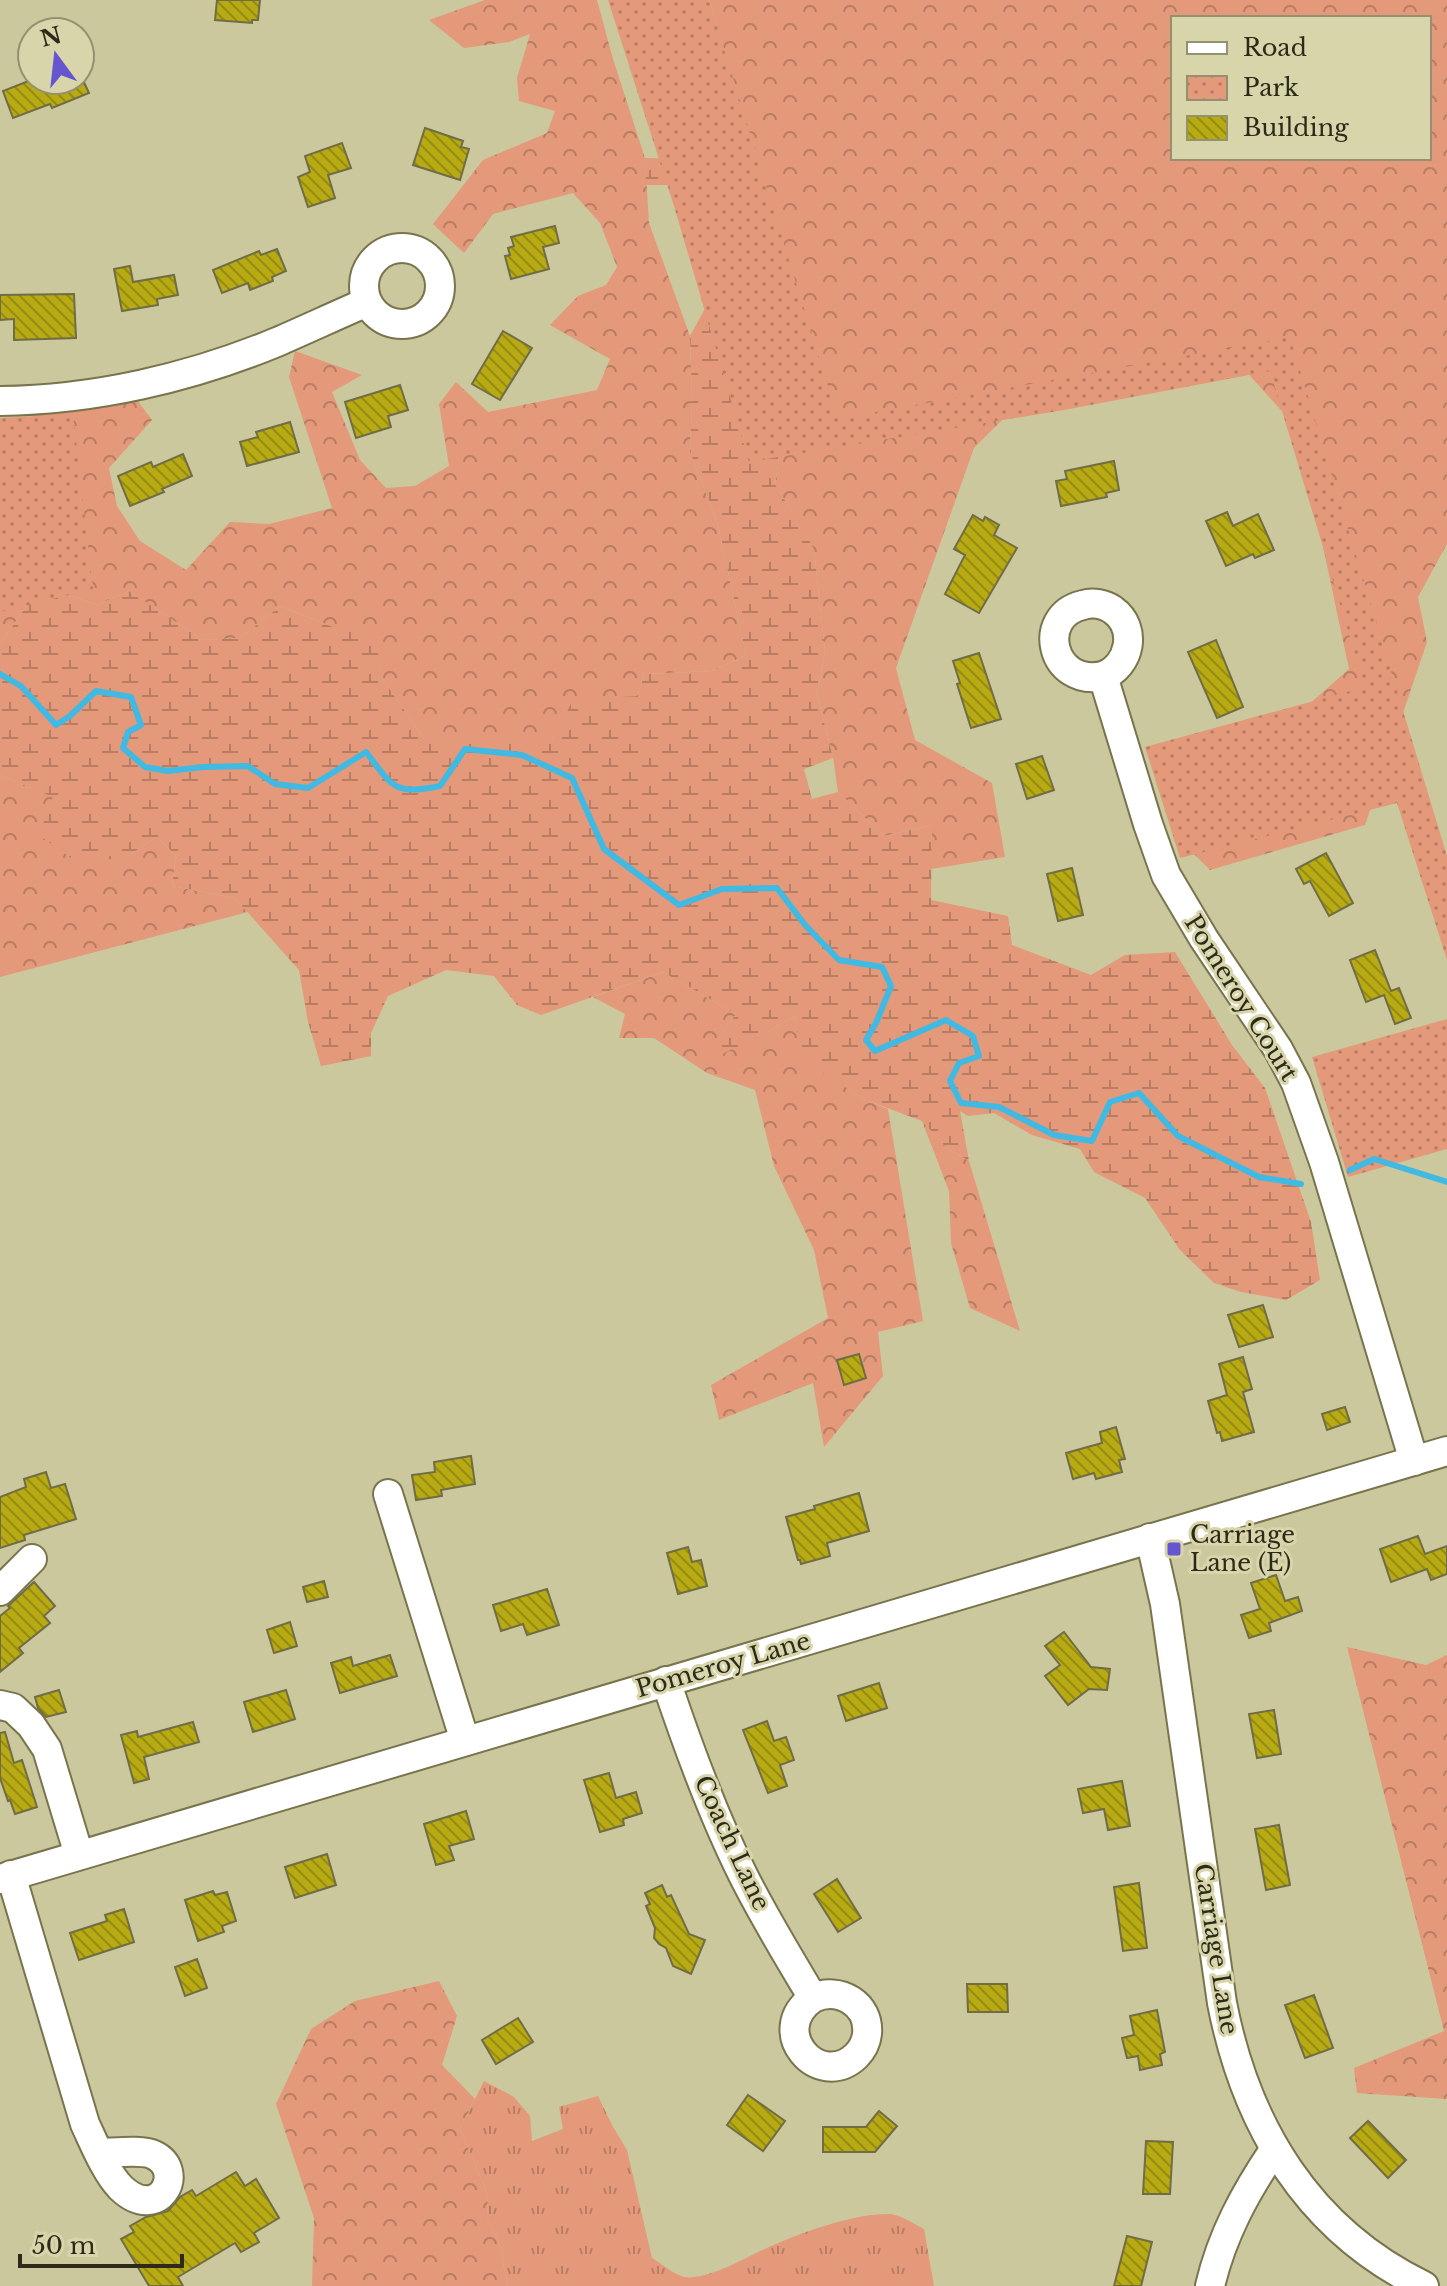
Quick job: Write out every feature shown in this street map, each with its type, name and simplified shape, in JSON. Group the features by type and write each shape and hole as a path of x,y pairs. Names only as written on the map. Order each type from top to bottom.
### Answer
{"street":[{"path":"0,401 67,398 174,375 275,343 367,302"},
{"name":"Pomeroy Court","path":"1103,676 1166,875 1204,939 1278,1049 1296,1083 1324,1162 1414,1461"},
{"name":"Pomeroy Lane","path":"6,1877 1447,1451"},
{"path":"388,1494 465,1741"},
{"name":"Carriage Lane","path":"1150,1538 1165,1604 1228,2032 1249,2097 1274,2150 1312,2199 1352,2240 1391,2268 1424,2286"},
{"path":"0,1591 32,1559"},
{"name":"Coach Lane","path":"666,1681 701,1779 732,1853 813,1998"},
{"path":"0,1705 13,1708 31,1725 47,1749 79,1855"},
{"path":"6,1877 85,2124 99,2153"},
{"path":"1210,2286 1237,2208 1274,2150"}],"green space":[{"path":"485,0 597,0 645,158 649,223 690,336 690,452 717,521 746,655 712,671 644,674 637,696 574,701 552,740 425,740 381,677 378,630 338,629 280,606 241,638 203,640 129,591 97,605 41,585 0,644 0,423 134,396 152,420 109,468 117,506 140,541 186,570 230,522 269,524 332,508 289,377 295,351 362,375 332,392 360,460 386,488 415,486 449,466 439,404 456,382 488,412 597,390 610,359 550,325 578,296 606,285 617,267 600,223 573,193 493,214 464,253 433,224 483,160 547,133 555,111 519,101 517,78 530,34 509,42 464,48 429,20"},
{"path":"608,0 709,0 838,419 1290,337 1447,856 1447,960 1397,803 1180,858 1145,747 1365,687 1270,371 1064,410 749,462 674,206"},
{"path":"709,0 1447,0 1447,544 1418,597 1427,642 1365,825 1210,870 1181,841 1273,736 1349,669 1298,429 1243,368 1011,411 974,448 896,668 915,740 992,783 1005,857 931,869 932,825 884,836 838,792 817,694 825,651 814,550 775,484 783,433 764,181"},
{"path":"645,158 702,159 783,433 775,484 814,549 825,651 817,694 833,758 804,769 812,799 838,792 884,836 932,825 931,900 1008,916 1012,945 1091,975 1125,955 1175,952 1232,1045 1265,1088 1311,1222 1320,1280 1286,1300 1241,1292 1214,1283 1180,1250 1145,1198 1094,1172 1080,1149 1032,1135 994,1113 968,1116 960,1111 969,1161 947,1148 922,1121 866,1100 802,1060 795,1015 724,1053 719,1038 736,1014 663,972 541,1015 517,1005 494,976 446,970 388,996 371,1033 371,1056 321,1066 308,1022 299,970 235,898 172,886 176,855 156,837 127,857 78,863 39,835 53,797 0,775 0,644 41,585 97,605 129,591 203,640 241,638 280,606 338,629 379,629 381,677 425,740 552,740 573,700 637,696 644,674 712,671 746,655 717,521 690,452 690,336 708,303 677,185 646,185"},
{"path":"73,414 93,589 0,612 0,418"},
{"path":"0,775 54,797 127,857 156,837 176,855 172,886 235,898 248,912 0,977"},
{"path":"663,972 736,1014 719,1038 766,1033 795,1015 803,1060 866,1100 888,1109 923,1321 878,1332 883,1376 824,1447 813,1383 719,1420 711,1385 828,1318 814,1250 774,1166 755,1090 707,1073 654,1038 619,1038 625,1014 593,997"},
{"path":"1447,1019 1447,1149 1348,1177 1312,1057"},
{"path":"922,1121 947,1148 969,1161 1020,1331 970,1308 951,1243 949,1191"},
{"path":"1347,1647 1426,1665 1447,1655 1447,2099 1357,2093 1354,2068 1444,2031"},
{"path":"439,1981 457,2016 442,2065 475,2099 460,2129 488,2195 487,2218 498,2239 508,2286 312,2286 314,2218 276,2104 311,2029 355,2001"},
{"path":"484,2081 514,2097 530,2116 532,2141 563,2129 559,2107 598,2096 627,2150 652,2258 680,2276 699,2276 717,2271 780,2242 837,2222 890,2214 924,2229 934,2286 508,2286 498,2239 487,2218 488,2195 460,2129"}],"building":[{"path":"217,0 260,0 258,20 252,20 252,23 215,20"},
{"path":"16,86 16,96 82,96 13,118 3,91"},
{"path":"425,128 463,141 461,147 469,149 460,180 413,165"},
{"path":"342,143 351,168 328,175 335,198 308,207 298,177 310,172 305,156"},
{"path":"555,226 559,243 543,247 549,269 511,279 505,256 510,255 508,248 514,246 511,237"},
{"path":"277,249 286,271 272,277 273,281 250,290 248,283 222,293 213,270 259,251 261,255"},
{"path":"130,266 133,282 174,275 178,295 157,299 158,305 122,311 114,269"},
{"path":"74,294 76,338 14,340 14,319 0,320 0,295"},
{"path":"503,331 532,348 500,400 472,384"},
{"path":"400,385 408,410 388,416 391,427 356,438 345,402"},
{"path":"290,422 299,452 247,466 240,442 258,437 256,432"},
{"path":"183,454 192,476 130,506 118,476 151,462 153,467"},
{"path":"1114,461 1119,490 1106,493 1107,497 1061,506 1056,481 1067,479 1065,471"},
{"path":"1227,512 1233,526 1258,514 1274,550 1255,558 1253,554 1226,566 1206,521"},
{"path":"973,515 983,521 985,517 999,525 994,535 1017,548 979,613 945,594 965,555 954,549"},
{"path":"1216,640 1243,707 1217,718 1188,652"},
{"path":"979,653 1001,719 971,728 953,661"},
{"path":"1042,756 1054,790 1027,799 1016,764"},
{"path":"1326,853 1353,903 1329,916 1310,881 1304,884 1296,869"},
{"path":"1072,868 1083,915 1058,921 1047,874"},
{"path":"1375,950 1391,991 1399,988 1411,1018 1395,1024 1384,995 1366,1002 1350,960"},
{"path":"1263,1305 1273,1337 1239,1347 1228,1315"},
{"path":"859,1354 866,1378 844,1385 837,1360"},
{"path":"1243,1357 1252,1389 1243,1392 1254,1432 1222,1441 1208,1401 1227,1395 1219,1364"},
{"path":"1345,1407 1350,1422 1327,1430 1322,1414"},
{"path":"1116,1427 1125,1459 1119,1460 1122,1472 1096,1479 1094,1473 1073,1479 1066,1453 1102,1443 1100,1432"},
{"path":"471,1456 475,1484 441,1490 442,1496 416,1500 412,1475 435,1472 434,1462"},
{"path":"46,1472 51,1488 65,1484 76,1519 24,1535 25,1540 0,1548 0,1497 26,1487 24,1479"},
{"path":"859,1493 869,1531 827,1543 830,1556 801,1564 786,1517"},
{"path":"1418,1536 1425,1554 1447,1546 1447,1574 1431,1580 1427,1569 1391,1582 1380,1549"},
{"path":"688,1547 692,1562 701,1560 707,1586 678,1594 667,1553"},
{"path":"1276,1575 1285,1601 1298,1597 1302,1611 1269,1623 1271,1631 1249,1638 1241,1615 1260,1609 1251,1583"},
{"path":"324,1581 328,1597 307,1602 303,1587"},
{"path":"34,1582 55,1606 44,1616 50,1623 19,1648 23,1653 0,1672 0,1616"},
{"path":"547,1589 559,1625 527,1635 523,1624 501,1631 493,1605"},
{"path":"290,1622 297,1646 274,1653 267,1630"},
{"path":"1064,1632 1091,1667 1110,1669 1107,1690 1089,1689 1068,1705 1045,1676 1060,1665 1045,1646"},
{"path":"390,1655 397,1676 340,1693 331,1663 351,1657 353,1666"},
{"path":"879,1683 887,1708 846,1721 838,1696"},
{"path":"59,1690 66,1712 46,1717 38,1708 35,1697"},
{"path":"286,1690 295,1719 253,1732 244,1702"},
{"path":"1274,1710 1281,1754 1257,1758 1249,1714"},
{"path":"767,1721 774,1741 786,1737 794,1760 780,1765 787,1786 768,1793 743,1730"},
{"path":"193,1722 199,1742 144,1757 149,1779 134,1783 121,1735 137,1731 138,1737"},
{"path":"5,1732 14,1763 22,1760 37,1807 15,1814 0,1778 0,1733"},
{"path":"609,1773 616,1798 636,1792 642,1813 623,1819 624,1825 600,1832 584,1780"},
{"path":"1122,1781 1130,1826 1108,1830 1104,1809 1083,1813 1078,1789"},
{"path":"466,1811 474,1839 449,1846 454,1860 436,1865 424,1824"},
{"path":"1279,1825 1290,1885 1266,1890 1255,1829"},
{"path":"327,1854 336,1885 295,1898 285,1867"},
{"path":"837,1879 861,1918 838,1932 814,1894"},
{"path":"1139,1883 1147,1948 1123,1951 1114,1887"},
{"path":"662,1885 667,1897 671,1895 689,1934 705,1940 691,1974 673,1966 666,1948 654,1938 655,1928 646,1906 650,1904 645,1893"},
{"path":"213,1891 215,1895 227,1892 236,1921 222,1926 224,1932 198,1941 185,1900"},
{"path":"124,1909 134,1942 79,1960 70,1933 107,1921 105,1915"},
{"path":"197,1959 207,1988 185,1996 175,1967"},
{"path":"967,1984 1007,1984 1008,2012 968,2012"},
{"path":"1314,1995 1333,2048 1305,2058 1285,2005"},
{"path":"1157,2010 1165,2052 1160,2054 1162,2065 1140,2070 1138,2056 1127,2058 1122,2038 1134,2035 1130,2016"},
{"path":"518,2018 533,2042 496,2064 482,2040"},
{"path":"748,2095 785,2121 763,2151 727,2125"},
{"path":"879,2111 897,2126 875,2152 823,2152 823,2127 866,2127"},
{"path":"1368,2121 1406,2160 1388,2178 1350,2138"},
{"path":"1146,2141 1173,2142 1170,2194 1143,2194"},
{"path":"236,2172 245,2186 256,2179 279,2218 254,2233 259,2242 241,2252 235,2243 178,2277 183,2286 149,2286 121,2239 134,2232 130,2226 146,2217 168,2211 180,2197 192,2190 196,2196"},
{"path":"1127,2236 1152,2242 1141,2286 1114,2286"}],"waterway":[{"path":"0,674 21,686 56,725 96,691 131,697 141,725 128,732 123,748 145,767 168,771 248,766 275,784 308,788 366,752 389,781 403,789 413,790 440,786 465,749 522,755 572,778 604,849 679,905 722,889 777,888 805,925 839,960 882,967 891,986 866,1040 875,1051 946,1020 973,1036 979,1056 959,1063 950,1081 961,1103 999,1107 1054,1135 1092,1141 1110,1102 1139,1093 1178,1136 1259,1177 1301,1184"},
{"path":"1350,1170 1374,1159 1447,1182"}],"place":[{"name":"Carriage Lane (E)","path":"1174,1549"}]}
